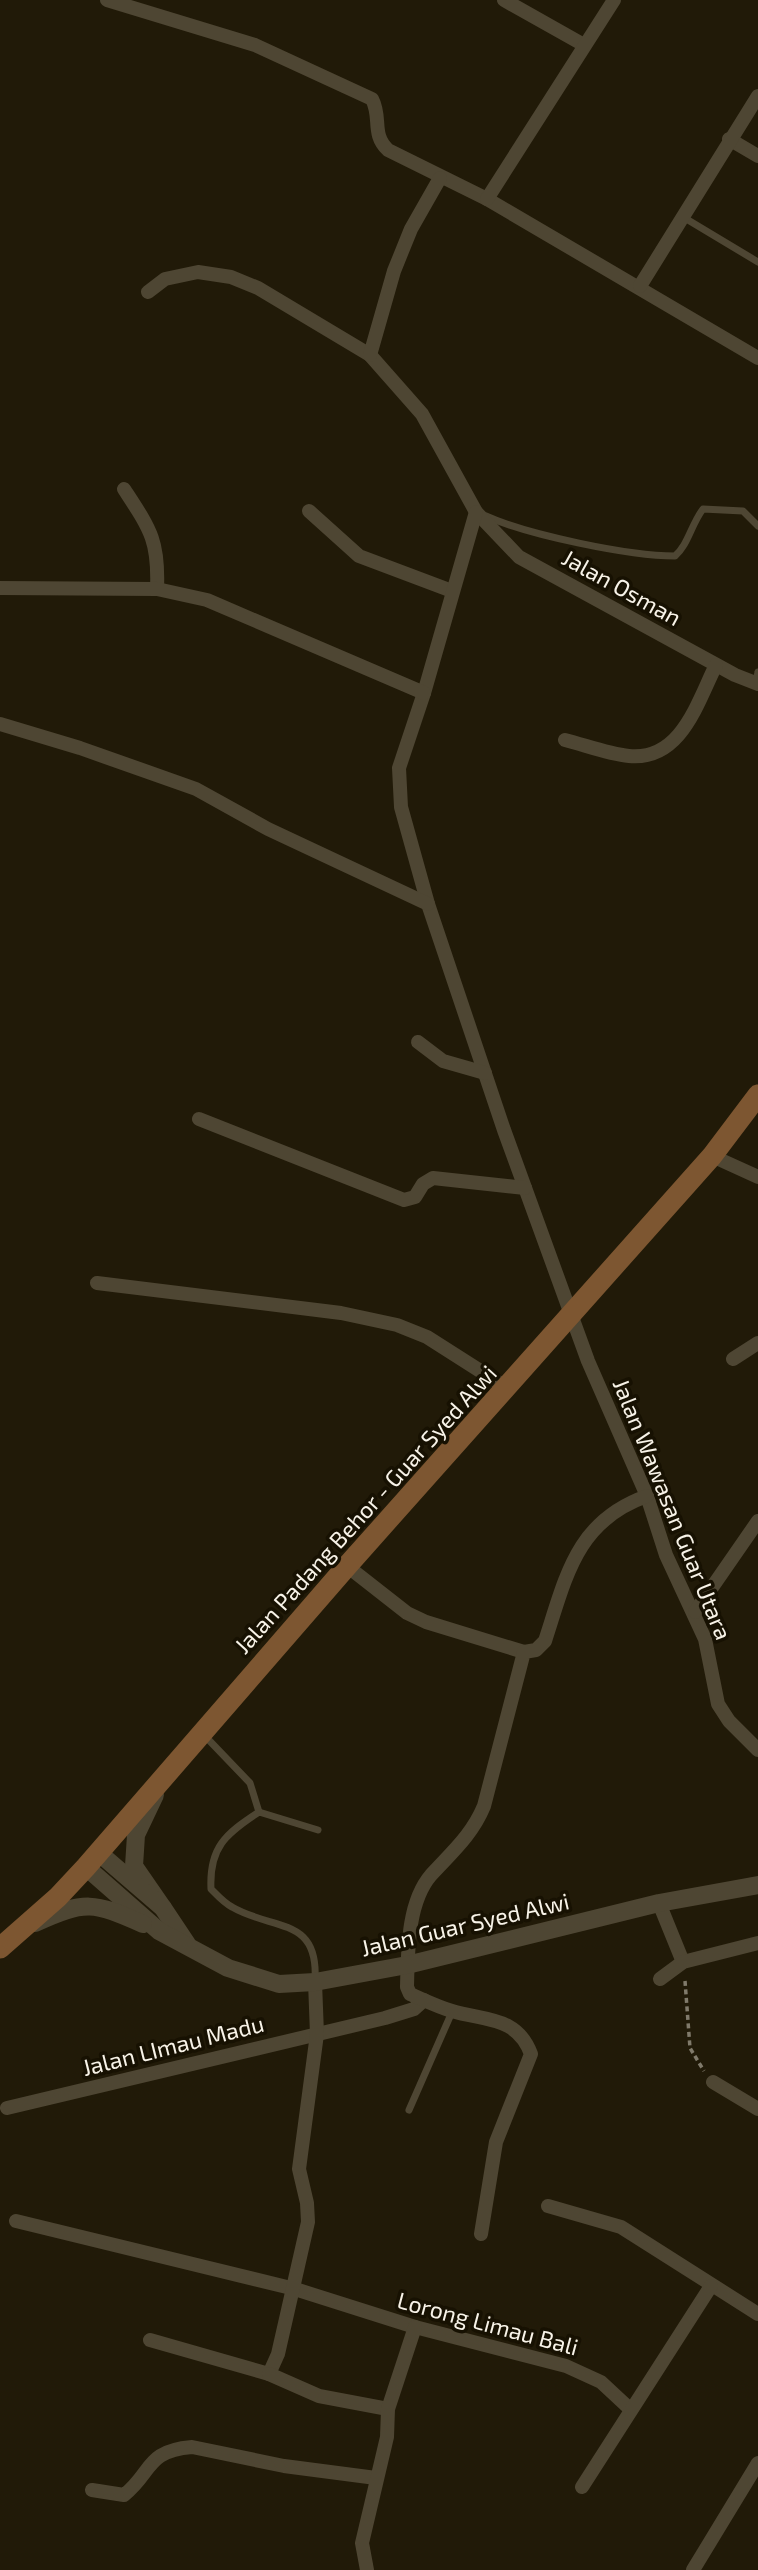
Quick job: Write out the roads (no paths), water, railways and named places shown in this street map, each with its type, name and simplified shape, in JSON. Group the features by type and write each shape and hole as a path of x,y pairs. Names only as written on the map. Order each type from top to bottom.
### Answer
{"main road":[{"name":"Jalan Padang Behor - Guar Syed Alwi","path":"0,1948 92,1859 161,1783 201,1733 347,1566 712,1156 758,1094"}],"street":[{"path":"107,0 255,45 372,99 379,118 376,130 378,141 388,150 487,200 640,286 758,358"},
{"path":"504,0 584,45"},
{"path":"487,200 614,0"},
{"path":"640,286 758,96"},
{"path":"729,139 758,156"},
{"path":"370,355 394,271 411,229 440,178"},
{"name":"Jalan Osman","path":"148,292 165,279 198,272 231,277 258,288 370,355 422,414 476,512 519,557 716,665 757,679"},
{"path":"124,489 153,533 159,559 157,589"},
{"path":"309,511 359,556 452,591"},
{"name":"Jalan Wawasan Guar Utara","path":"476,512 424,693 399,768 401,807 428,904 524,1188 571,1317 647,1496 666,1555 695,1612 705,1639 718,1704 729,1721 758,1750"},
{"path":"0,588 157,589 207,600 424,693"},
{"path":"565,740 630,757 659,753 681,735 716,665"},
{"path":"0,724 80,748 196,789 268,829 428,904"},
{"path":"418,1042 443,1061 485,1073"},
{"path":"199,1119 404,1200 415,1197 423,1184 433,1178 524,1188"},
{"path":"712,1156 758,1177"},
{"path":"97,1283 341,1313 397,1325 426,1337 508,1388"},
{"path":"733,1360 758,1343"},
{"path":"347,1566 407,1613 426,1622 524,1652 536,1650 545,1641 574,1555 615,1510 647,1496"},
{"path":"695,1612 758,1521"},
{"path":"481,2234 496,2141 531,2054 524,2038 497,2020 452,2011 410,1994 407,1987 407,1965 412,1920 422,1891 430,1877 475,1828 484,1805 524,1652"},
{"path":"161,1783 136,1835 135,1866 189,1947"},
{"path":"92,1859 163,1908"},
{"name":"Jalan Guar Syed Alwi","path":"92,1859 159,1931 248,1976 279,1984 315,1982 407,1965 659,1903 758,1885"},
{"path":"659,1903 682,1962"},
{"path":"22,1929 72,1906 101,1906 159,1931"},
{"path":"660,1979 682,1962 758,1943"},
{"path":"269,2374 278,2354 295,2289 308,2222 307,2203 299,2169 317,2034 315,1982"},
{"name":"Jalan LImau Madu","path":"7,2108 350,2026 414,2009 424,2000"},
{"path":"713,2082 758,2109"},
{"path":"548,2206 621,2227 758,2314"},
{"name":"Lorong Limau Bali","path":"16,2221 295,2289 324,2301 415,2328 585,2373 601,2382 630,2409"},
{"path":"582,2487 710,2286"},
{"path":"367,2570 362,2543 387,2437 388,2409 415,2328"},
{"path":"150,2340 269,2374 320,2396 388,2409"},
{"path":"92,2490 124,2495 135,2486 146,2466 159,2456 176,2448 192,2447 284,2466 376,2478"},
{"path":"693,2570 758,2463"}],"lane":[{"path":"682,216 758,262"},
{"path":"476,512 529,529 655,556 675,556 684,549 690,526 703,509 743,511 758,526"},
{"path":"201,1733 250,1783 259,1812"},
{"path":"315,1982 313,1947 299,1932 232,1907 211,1889 210,1863 221,1842 238,1825 259,1812 318,1830"},
{"path":"409,2110 452,2011"}]}
